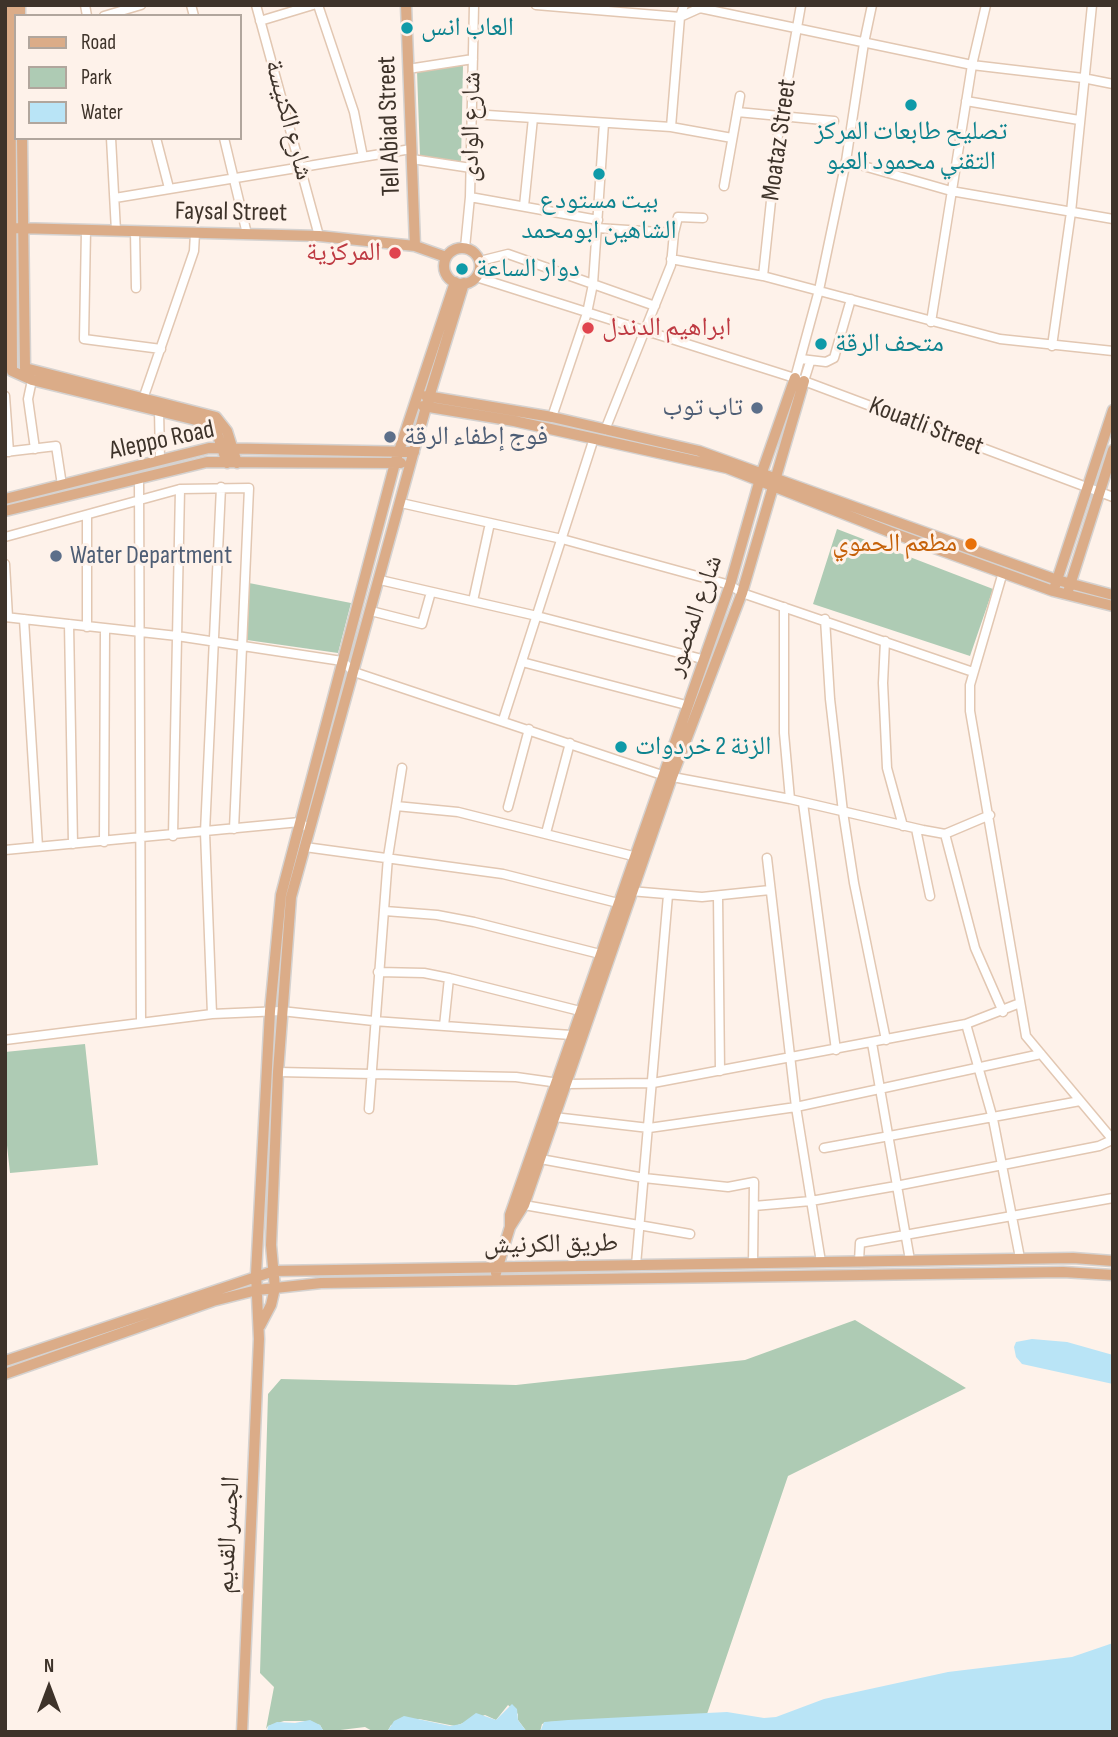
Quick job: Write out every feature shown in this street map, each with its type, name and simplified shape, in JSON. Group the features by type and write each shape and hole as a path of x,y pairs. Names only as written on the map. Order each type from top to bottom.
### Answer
{"main road":[{"path":"10,5 13,31 8,96 13,228 25,368 216,417 227,431 232,463"},
{"name":"Tell Abiad Street","path":"406,5 415,246"},
{"path":"22,140 9,292 8,373 208,423 228,448"},
{"name":"Faysal Street","path":"13,228 319,236 415,246 446,257"},
{"path":"465,248 472,250 480,261 480,272 476,277 459,283 445,271 446,257 451,251 465,248"},
{"path":"276,1011 291,897 401,503 423,401 459,283"},
{"name":"شارع المنصور","path":"495,1279 510,1227 524,1205 535,1158 560,1083 635,891 686,705 730,585 761,477 800,379"},
{"name":"شارع المنصور","path":"510,1227 510,1215 554,1117 571,1035 633,856 742,593 800,379"},
{"path":"423,401 552,417 698,451 761,477"},
{"path":"423,401 761,477 1057,580 1068,589 1113,606"},
{"path":"259,1328 271,1305 275,1288 271,1245 281,895 395,463 423,401"},
{"path":"1053,591 1113,410"},
{"name":"Aleppo Road","path":"5,499 202,449 414,452"},
{"path":"1068,589 1113,450"},
{"name":"Aleppo Road","path":"5,511 187,466 232,463 411,463"},
{"path":"774,481 1053,591 1068,589 1113,595"},
{"name":"الجسر القديم","path":"242,1732 259,1339 256,1274 276,1011"},
{"name":"طريق الكرنيش","path":"5,1361 274,1270 1020,1258 1113,1261"},
{"path":"432,1281 434,1268"},
{"name":"طريق الكرنيش","path":"5,1374 213,1301 257,1290 321,1283 1063,1272 1113,1275"}],"street":[{"path":"122,13 141,5"},
{"name":"شارع الكنيسة","path":"256,5 319,236"},
{"path":"260,21 315,5 354,112 363,157"},
{"name":"شارع الوادى","path":"465,248 470,197 474,5"},
{"path":"538,5 680,17 700,8 797,31 972,65 1113,84"},
{"path":"671,127 680,17 684,5"},
{"name":"Moataz Street","path":"763,276 781,116 801,5"},
{"name":"شارع المنصور","path":"800,379 846,161 863,43 872,5"},
{"path":"931,322 972,65 986,5"},
{"path":"1052,346 1071,212 1092,5"},
{"path":"408,69 473,59"},
{"path":"724,186 740,96"},
{"path":"966,101 1079,120"},
{"path":"737,112 834,121"},
{"path":"472,114 671,127 732,138"},
{"path":"523,206 533,118"},
{"path":"552,417 587,313 593,284 604,123"},
{"path":"111,140 117,231"},
{"path":"157,140 169,188"},
{"path":"224,140 247,234"},
{"path":"115,198 233,176 363,157 412,154 471,168"},
{"path":"846,161 951,191 1113,219"},
{"path":"470,197 523,206 598,224 674,233"},
{"path":"605,430 671,259 678,217 703,218"},
{"path":"86,230 84,339 161,349"},
{"path":"135,231 136,288"},
{"path":"143,399 194,251 195,233"},
{"path":"480,261 508,254 654,306"},
{"path":"671,259 763,276 1000,339 1113,351"},
{"name":"Kouatli Street","path":"476,277 800,379 1113,497"},
{"path":"806,360 826,362 836,355 851,299"},
{"path":"8,373 25,368"},
{"path":"32,380 28,399 35,449"},
{"path":"5,396 7,452 56,446 62,485"},
{"path":"159,409 160,460"},
{"path":"503,720 594,438"},
{"path":"139,478 141,1022"},
{"path":"212,1014 205,832 220,487"},
{"path":"5,537 180,489 249,488 234,829"},
{"path":"173,836 180,489"},
{"path":"401,503 562,539 730,585 742,593 825,619 973,672"},
{"path":"87,516 87,626"},
{"path":"473,601 491,523"},
{"path":"5,564 7,617 177,636 342,661 354,672 667,776 790,799 916,829 945,834 990,815"},
{"path":"754,1206 811,1200 896,1185 1099,1146 1113,1140 1026,1036 970,711 973,672 1003,572"},
{"path":"380,580 537,616 702,659"},
{"path":"371,611 422,624 431,592"},
{"path":"784,607 784,733 790,799"},
{"path":"24,619 38,847"},
{"path":"825,619 830,699 854,883 886,1040"},
{"path":"69,624 73,844"},
{"path":"104,842 105,629"},
{"path":"885,641 887,768 903,825"},
{"path":"522,662 686,705"},
{"path":"508,807 529,729"},
{"path":"546,833 570,743"},
{"path":"369,1109 388,857 402,768"},
{"path":"803,803 836,1050"},
{"path":"396,806 458,812 633,856"},
{"path":"5,850 300,822 310,830"},
{"path":"916,829 930,896"},
{"path":"945,834 975,948 1003,1012"},
{"path":"305,847 503,874 618,903"},
{"path":"767,858 796,1107 821,1262"},
{"path":"622,890 668,895 718,896 769,890"},
{"path":"636,1265 668,895"},
{"path":"718,896 720,1071"},
{"path":"385,911 449,917 600,954"},
{"path":"379,972 424,973 580,1011"},
{"path":"444,1026 449,978"},
{"path":"278,1072 516,1077 560,1083 653,1083 966,1024 1003,1012 1020,1003"},
{"path":"5,1041 212,1014 276,1011 571,1035"},
{"path":"966,1024 1004,1164 1020,1258"},
{"path":"872,1043 910,1260"},
{"path":"554,1117 649,1128 796,1107 1041,1054"},
{"path":"824,1148 888,1139 1080,1101"},
{"path":"535,1158 644,1178 728,1188 754,1182 753,1263"},
{"path":"859,1261 860,1243 1113,1198"},
{"path":"524,1205 690,1234"}],"green space":[{"path":"463,65 461,162 420,156 417,71"},
{"path":"837,529 993,589 970,656 813,604"},
{"path":"249,583 351,603 338,653 247,640"},
{"path":"85,1044 98,1165 10,1173 5,1127 5,1052"},
{"path":"855,1320 966,1388 788,1476 707,1714 548,1722 542,1724 540,1732 527,1732 518,1720 518,1714 508,1705 496,1720 485,1715 455,1726 419,1719 391,1725 387,1732 374,1732 365,1727 324,1732 320,1725 305,1721 284,1721 266,1729 274,1687 260,1673 268,1394 281,1379 516,1385 745,1360"}],"water":[{"path":"1032,1339 1067,1342 1113,1355 1113,1384 1022,1364 1016,1357 1016,1342"},
{"path":"1113,1643 1113,1732 540,1732 544,1722 568,1720 727,1712 764,1718 776,1717 824,1699 948,1672 1072,1657"},
{"path":"512,1704 517,1709 518,1720 527,1732 387,1732 394,1721 404,1716 450,1726 461,1724 476,1713 496,1720"},
{"path":"310,1720 320,1725 324,1732 267,1732 268,1726 277,1722"}],"place":[{"name":"العاب انس","path":"407,28"},
{"name":"تصليح طابعات المركز التقني محمود العبو","path":"911,105"},
{"name":"بيت مستودع الشاهين ابومحمد","path":"599,174"},
{"name":"المركزية","path":"395,253"},
{"name":"دوار الساعة","path":"462,269"},
{"name":"ابراهيم الدندل","path":"588,328"},
{"name":"متحف الرقة","path":"821,344"},
{"name":"تاب توب","path":"757,408"},
{"name":"فوج إطفاء الرقة","path":"390,437"},
{"name":"مطعم الحموي","path":"971,544"},
{"name":"Water Department","path":"56,556"},
{"name":"الزنة 2 خردوات","path":"621,747"}]}
